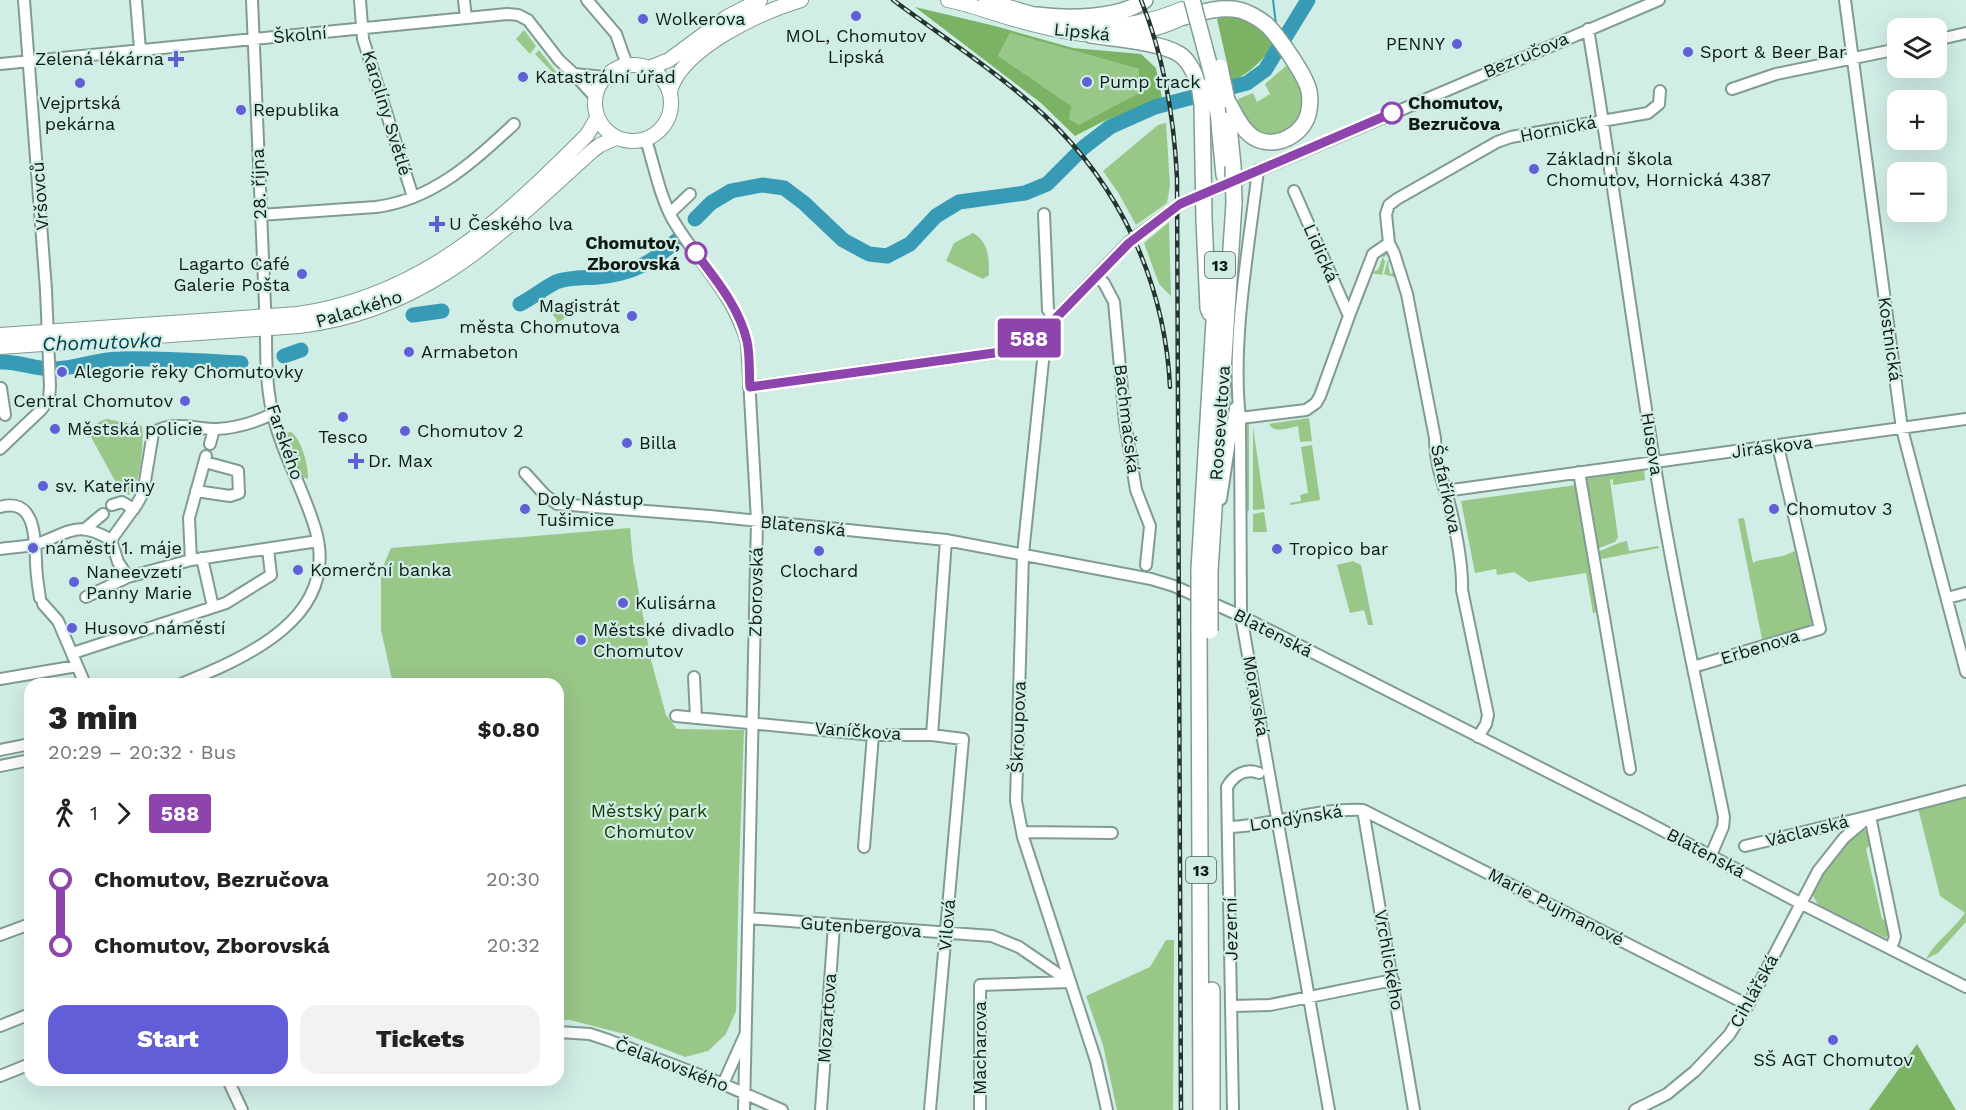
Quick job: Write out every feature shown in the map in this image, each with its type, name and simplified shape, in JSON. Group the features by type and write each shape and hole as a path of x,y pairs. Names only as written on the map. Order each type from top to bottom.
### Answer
{"highway":[{"path":"1036,15 1059,18 1107,14 1138,5 1145,0"},
{"name":"13","path":"1192,0 1212,75 1229,170"},
{"name":"13","path":"1200,0 1213,37 1227,100 1229,170 1229,206 1214,321 1204,630 1201,1110"},
{"path":"1184,17 1223,9 1240,10 1265,24 1288,53 1309,91 1308,115 1301,130 1281,141 1270,142 1252,136 1227,100"},
{"path":"1091,35 1147,44 1180,54 1190,66 1199,85 1202,105 1208,308 1214,321"},
{"name":"Rooseveltova","path":"1207,567 1228,286 1229,206"},
{"name":"13","path":"1204,630 1212,1110"}],"main road":[{"path":"649,68 664,63 727,16 760,0"},
{"path":"670,91 677,74 710,45 752,20 801,0"},
{"name":"Lipská","path":"948,0 1050,29 1091,35 1117,36 1138,33 1156,29 1184,17"},
{"name":"Lipská","path":"986,0 1067,23 1114,26 1153,20 1200,0"},
{"path":"627,65 649,68 658,74 670,91 672,103 670,115 657,134 646,140 636,142 616,138 602,126 597,118 595,98 599,85 616,69 627,65"},
{"name":"Palackého","path":"266,323 351,302 399,284 435,265 473,240 499,219 587,135 597,118"},
{"name":"Palackého","path":"0,347 266,323 316,324 362,312 391,302 434,281 489,244 592,151 616,138"},
{"name":"Palackého","path":"0,335 49,344"}],"street":[{"name":"Vršovců","path":"0,448 41,410 49,399 51,376 24,0"},
{"path":"136,0 140,50"},
{"name":"28. října","path":"252,0 266,323"},
{"name":"Karolíny Světlé","path":"360,0 363,39 413,197"},
{"path":"464,0 466,18"},
{"path":"587,0 616,34 627,65"},
{"name":"Lipská","path":"1184,17 1213,0"},
{"name":"Bezručova","path":"750,387 994,353 1017,344 1039,332 1055,319 1129,243 1165,214 1195,196 1659,0"},
{"name":"Kostnická","path":"1845,0 1902,429 1966,672"},
{"name":"Školní","path":"0,64 507,14 518,15 528,20 559,60 595,98"},
{"name":"Husova","path":"1588,29 1604,120 1654,462 1724,817 1723,827 1711,855"},
{"path":"1947,37 1966,33"},
{"path":"1731,89 1776,74 1887,51"},
{"path":"574,74 605,77"},
{"name":"Hornická","path":"1389,243 1386,214 1389,205 1415,187 1510,137 1648,113 1659,104 1660,91"},
{"name":"Karolíny Světlé","path":"260,215 376,207 413,197 432,190 481,155 514,123"},
{"name":"Zborovská","path":"646,140 670,213 724,290 742,323 747,343 757,521 744,1110"},
{"name":"Moravská","path":"1258,170 1244,292 1237,393 1240,418 1241,616 1311,997 1329,1110"},
{"name":"Lidická","path":"1294,191 1349,316"},
{"path":"670,213 690,194"},
{"path":"1044,214 1048,310 1055,319"},
{"path":"1240,418 1300,411 1316,403 1373,254 1389,243"},
{"name":"Šafaříkova","path":"1389,243 1407,294 1435,438 1435,453 1449,504 1463,573 1462,590 1488,715 1486,724 1478,737"},
{"name":"Bachmačská","path":"1096,276 1104,283 1114,302 1125,422 1136,490 1150,526 1146,565"},
{"name":"Farského","path":"266,323 266,379 272,414 308,508 319,546"},
{"name":"Škroupova","path":"1039,332 1044,351 1023,554 1016,801 1023,837 1096,1061 1107,1110"},
{"path":"1,388 2,414 16,432"},
{"name":"Rooseveltova","path":"1207,567 1237,393"},
{"path":"111,540 144,493 153,433 163,427 231,428 272,414"},
{"name":"Jiráskova","path":"1445,491 1966,419"},
{"path":"210,444 214,429"},
{"name":"Erbenova","path":"1693,667 1820,629 1778,446"},
{"path":"196,491 230,496 239,493 238,471 206,459 196,491 189,518 197,559 213,607"},
{"path":"1579,472 1630,769"},
{"name":"Blatenská","path":"525,473 545,495 557,504 946,540 1151,579 1174,586 1241,616 1966,987"},
{"path":"112,505 122,502 134,509"},
{"path":"0,507 10,504 17,505 29,517 36,544 42,601 58,621 82,678"},
{"path":"85,529 103,514"},
{"path":"0,549 36,544 69,529 85,529 102,534 111,540 118,562 128,577"},
{"path":"932,735 946,540"},
{"path":"86,597 128,577 197,559 268,549 319,546 319,567 312,591 289,625 266,643 242,657 195,678"},
{"path":"73,653 226,603 271,575 268,549"},
{"path":"1947,598 1966,593"},
{"path":"0,679 77,666"},
{"path":"694,677 696,718"},
{"name":"Vaníčkova","path":"676,716 873,735 932,735 963,739"},
{"path":"864,847 873,735"},
{"name":"Vilová","path":"930,1110 963,739"},
{"path":"0,750 24,745"},
{"path":"0,766 24,761"},
{"name":"Jezerní","path":"1233,1110 1230,827 1227,787 1232,779 1241,773 1252,771 1259,773"},
{"name":"Václavská","path":"1745,846 1966,791"},
{"name":"Londýnská","path":"1230,827 1279,822 1345,809 1363,810"},
{"name":"Vrchlického","path":"1363,810 1414,1110"},
{"name":"Marie Pujmanové","path":"1363,810 1748,1005"},
{"path":"1870,816 1895,937 1891,948"},
{"name":"Václavská","path":"1800,903 1818,871 1844,838 1870,816"},
{"path":"1023,832 1112,833"},
{"name":"Cihlářská","path":"1635,1110 1667,1094 1695,1071 1729,1035 1748,1005 1800,903"},
{"name":"Gutenbergova","path":"748,918 992,936 1019,947 1070,981"},
{"name":"Mozartova","path":"821,1110 834,925"},
{"path":"0,935 24,926"},
{"path":"1232,1006 1270,1005 1393,980"},
{"name":"Macharova","path":"980,1110 980,985 1070,981"},
{"path":"0,1026 24,1016"},
{"name":"Čelakovského","path":"564,1032 590,1034 723,1084 782,1110"},
{"name":"Zborovská","path":"723,1084 745,1035"},
{"path":"0,1076 24,1066"},
{"path":"231,1086 242,1110"}],"green space":[{"path":"915,7 1073,48 1141,54 1156,68 1162,98 1102,122 1075,136 1041,103","holes":["1010,33 1139,69 1137,94 1079,125 1069,119 1071,106 998,56"]},
{"path":"1227,16 1253,26 1274,45 1250,71 1231,81 1217,19"},
{"path":"524,30 536,46 530,54 516,39"},
{"name":"Pump track","path":"1010,33 1139,69 1137,94 1079,126 998,56"},
{"path":"539,50 560,79 555,79 555,75 535,54"},
{"path":"1288,64 1298,83 1302,103 1298,118 1290,128 1281,133 1270,134 1249,123 1242,113 1238,99 1253,93 1257,102 1270,94 1265,84"},
{"path":"1166,123 1170,185 1167,203 1136,225 1103,171 1158,125"},
{"path":"1169,222 1171,296 1159,284 1144,243"},
{"path":"973,233 982,241 987,251 989,275 983,279 946,261 954,243"},
{"path":"1385,251 1394,258 1388,263 1390,274 1395,271 1397,278 1384,274 1387,262 1391,258 1388,254 1383,258 1385,261 1382,275 1370,273 1378,270 1383,256 1376,256"},
{"path":"570,302 573,303 563,310 566,316 553,324 557,320 551,312"},
{"path":"1309,418 1312,441 1300,442 1298,426 1278,430 1269,424"},
{"path":"107,419 142,426 139,473 129,495 120,490 91,437 95,425"},
{"path":"1249,421 1249,511 1246,511 1246,427"},
{"path":"1253,427 1265,509 1253,510"},
{"path":"291,432 304,454 308,479 303,477 285,433"},
{"path":"1312,445 1320,500 1290,505 1290,503 1301,501 1300,495 1308,493 1301,447"},
{"path":"1644,468 1645,480 1613,485 1613,479 1610,480 1618,537 1615,542 1594,550 1595,553 1627,541 1629,551 1658,546 1659,548 1596,560 1601,611 1593,613 1586,573 1529,582 1514,572 1497,575 1496,569 1475,573 1461,501 1577,485 1587,477"},
{"path":"1264,512 1267,532 1253,532 1253,514"},
{"path":"1744,518 1753,563 1795,551 1813,626 1762,639 1738,519"},
{"name":"Městský park Chomutov","path":"630,528 633,560 651,660 666,715 677,729 744,730 736,1011 726,1034 708,1051 685,1057 628,1035 564,1020 564,678 392,678 381,630 381,571 391,548"},
{"path":"1353,561 1361,565 1373,625 1368,625 1364,610 1350,613 1337,565"},
{"path":"1966,796 1966,922 1938,953 1926,959 1965,913 1940,896 1918,808"},
{"path":"1862,829 1870,834 1871,844 1866,849 1882,919 1887,921 1891,932 1886,938 1820,908 1813,896 1813,890 1823,871 1850,838"},
{"path":"1166,940 1174,940 1173,1110 1117,1110 1103,1045 1086,996 1150,967"},
{"path":"1917,1044 1956,1110 1869,1110"}],"waterway":[{"path":"1273,0 1276,24"},
{"name":"Chomutovka","path":"695,219 711,203 731,191 762,185 784,188 804,203 843,240 869,254 887,256 910,244 936,216 959,202 1025,193 1047,184 1084,147 1110,127 1155,107 1247,83 1265,70 1308,0"},
{"name":"Chomutovka","path":"520,304 561,280 610,275 641,266 677,240"},
{"name":"Chomutovka","path":"413,315 442,311"},
{"name":"Chomutovka","path":"284,356 301,350"},
{"name":"Chomutovka","path":"0,362 55,369 120,359 241,363"}],"railway":[{"path":"893,0 990,70 1027,100 1072,144 1096,174 1117,206 1148,275 1159,311 1170,387"},
{"path":"1141,0 1162,65 1173,132 1177,178 1181,1110"}],"bus line":[{"name":"588","path":"696,253 724,290 742,323 747,343 750,387 994,353 1039,332 1055,319 1129,243 1180,204 1392,113"}],"place":[{"name":"MOL, Chomutov Lipská","path":"856,16"},
{"name":"Wolkerova","path":"643,19"},
{"name":"PENNY","path":"1457,44"},
{"name":"Sport & Beer Bar","path":"1688,52"},
{"name":"Zelená lékárna","path":"176,59"},
{"name":"Katastrální úřad","path":"523,77"},
{"name":"Pump track","path":"1087,82"},
{"name":"Vejprtská pekárna","path":"80,83"},
{"name":"Republika","path":"241,110"},
{"name":"Chomutov, Bezručova","path":"1392,113"},
{"name":"Základní škola Chomutov, Hornická 4387","path":"1534,169"},
{"name":"U Českého lva","path":"437,224"},
{"name":"Chomutov, Zborovská","path":"696,253"},
{"name":"Lagarto Café Galerie Pošta","path":"302,274"},
{"name":"Magistrát města Chomutova","path":"632,316"},
{"name":"Armabeton","path":"409,352"},
{"name":"Alegorie řeky Chomutovky","path":"62,372"},
{"name":"Central Chomutov","path":"185,401"},
{"name":"Tesco","path":"343,417"},
{"name":"Městská policie","path":"55,429"},
{"name":"Chomutov 2","path":"405,431"},
{"name":"Billa","path":"627,443"},
{"name":"Dr. Max","path":"356,461"},
{"name":"sv. Kateřiny","path":"43,486"},
{"name":"Doly Nástup Tušimice","path":"525,509"},
{"name":"Chomutov 3","path":"1774,509"},
{"name":"náměstí 1. máje","path":"33,548"},
{"name":"Tropico bar","path":"1277,549"},
{"name":"Clochard","path":"819,551"},
{"name":"Komerční banka","path":"298,570"},
{"name":"Naneevzetí Panny Marie","path":"74,582"},
{"name":"Kulisárna","path":"623,603"},
{"name":"Husovo náměstí","path":"72,628"},
{"name":"Městské divadlo Chomutov","path":"581,640"},
{"name":"SŠ AGT Chomutov","path":"1833,1040"}]}
